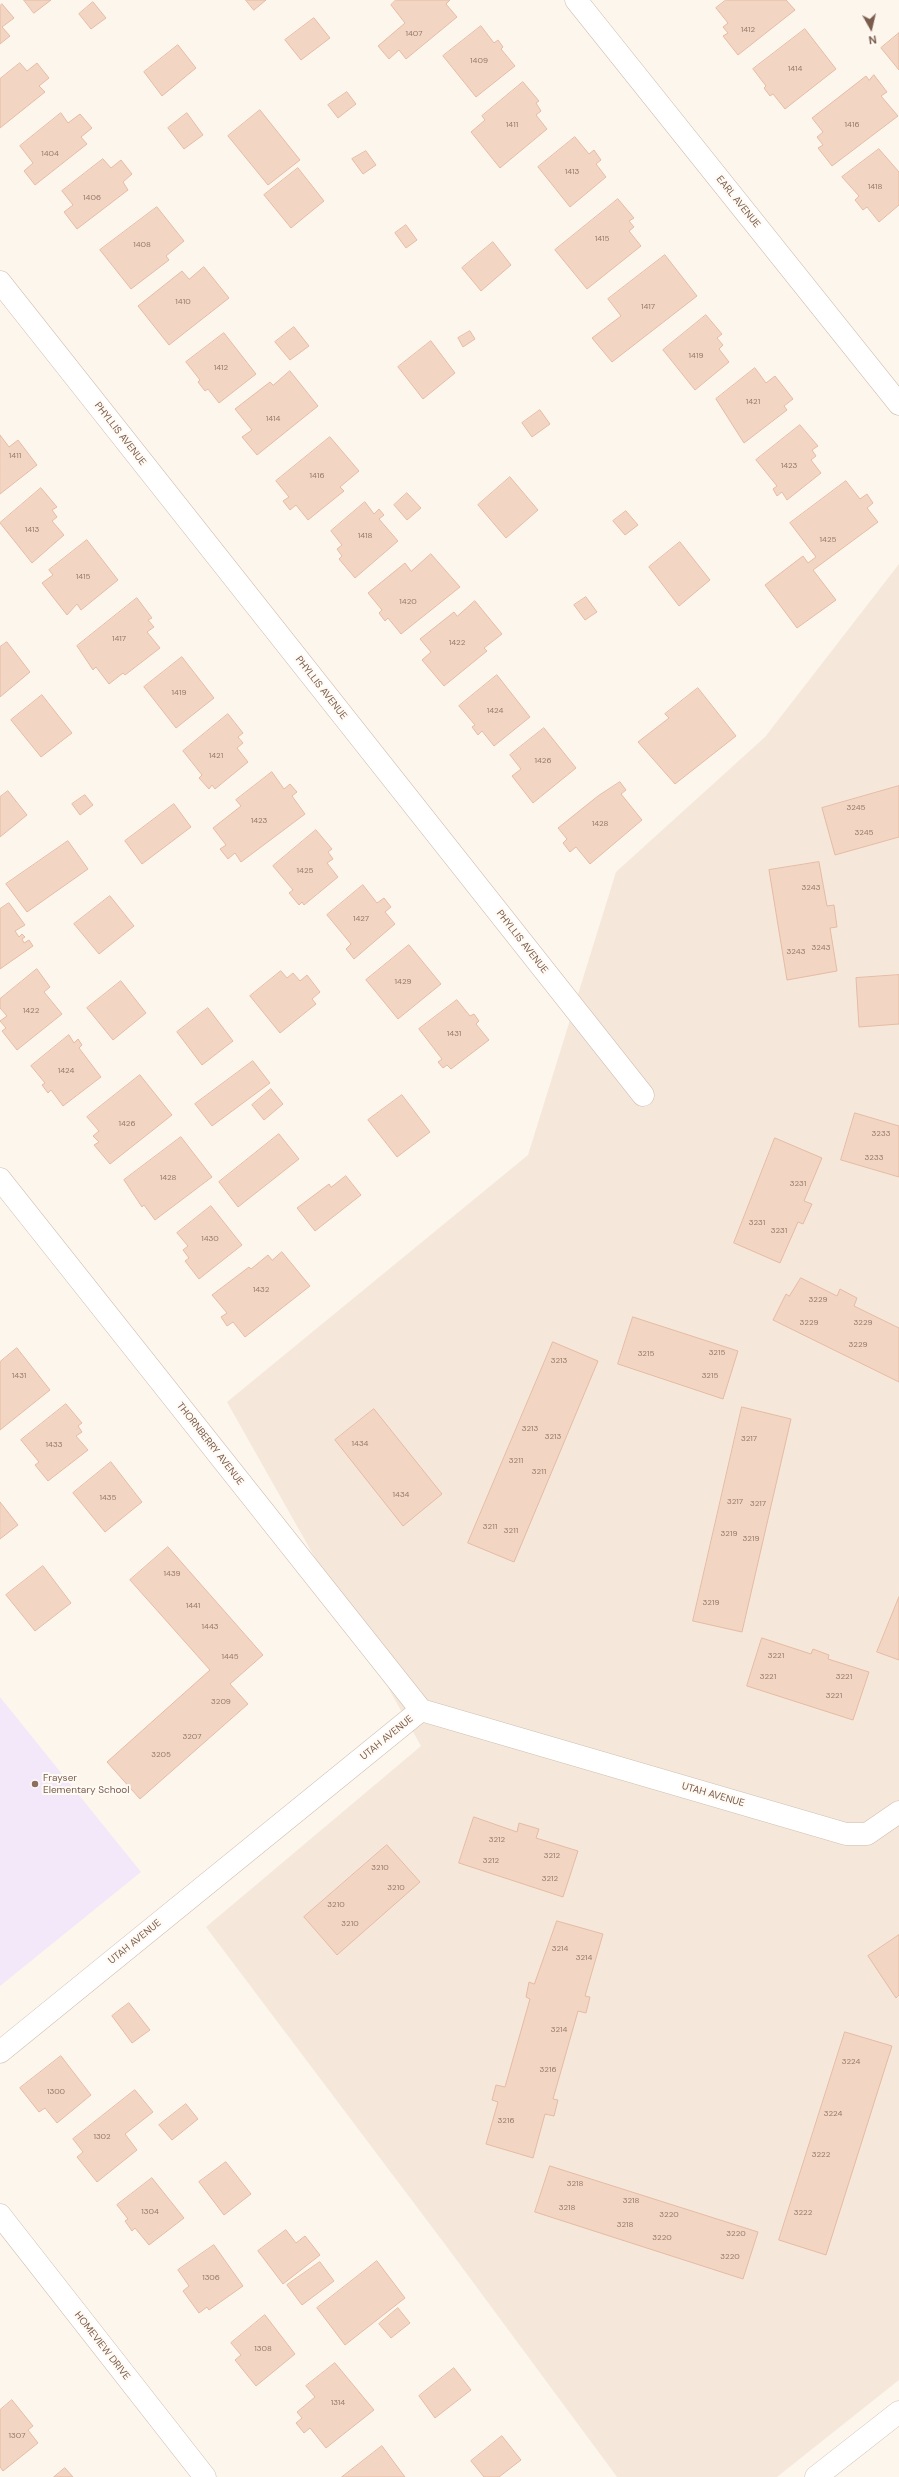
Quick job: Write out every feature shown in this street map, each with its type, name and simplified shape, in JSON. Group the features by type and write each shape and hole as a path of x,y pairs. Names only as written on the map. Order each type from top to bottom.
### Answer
{"street":[{"name":"EARL AVENUE","path":"576,0 899,404"},
{"name":"PHYLLIS AVENUE","path":"0,282 642,1095"},
{"name":"THORNBERRY AVENUE","path":"0,1179 421,1710"},
{"name":"UTAH AVENUE","path":"0,2052 421,1710 846,1834 867,1834 899,1812"},
{"name":"HOMEVIEW DRIVE","path":"0,2215 204,2477"},
{"path":"816,2477 899,2412"}],"shaded area":[{"path":"899,564 899,2380 777,2477 617,2477 447,2247 206,1927 421,1746 227,1402 528,1155 616,872 765,737"},
{"name":"Frayser Elementary School","path":"0,1697 141,1872 0,1986"}],"building":[{"path":"24,0 51,0 34,13"},
{"path":"246,0 266,0 254,10"},
{"path":"396,0 450,0 446,4 457,17 406,59 399,50 389,59 378,46 405,23 391,5"},
{"path":"726,0 786,0 795,10 738,55 723,36 728,33 723,27 728,23 716,8"},
{"path":"93,2 106,18 91,29 79,14"},
{"path":"2,4 14,18 2,27 10,36 0,44 0,6"},
{"path":"314,18 330,38 301,60 285,40"},
{"path":"481,26 494,43 498,40 503,47 501,49 515,66 476,97 443,56"},
{"path":"805,29 836,69 785,109 773,94 770,96 764,88 766,86 753,69"},
{"path":"899,33 899,70 881,48"},
{"path":"178,45 196,68 162,96 144,72"},
{"path":"20,63 27,71 37,63 49,78 39,86 45,92 0,128 0,79"},
{"path":"874,75 887,92 881,96 898,116 832,166 818,148 823,145 817,137 823,132 812,118 866,76 869,80"},
{"path":"523,82 539,101 536,103 541,111 536,115 547,129 500,168 471,132 485,120 482,116"},
{"path":"347,92 356,104 338,118 328,105"},
{"path":"260,110 300,160 268,185 228,136"},
{"path":"61,113 68,123 80,114 92,128 81,137 87,144 35,185 24,171 33,163 20,146"},
{"path":"187,113 203,135 184,149 168,128"},
{"path":"575,137 589,154 594,150 601,160 596,164 606,177 570,207 538,167"},
{"path":"879,149 899,172 899,205 879,222 867,207 863,210 855,200 859,196 842,177"},
{"path":"366,151 376,165 363,174 352,159"},
{"path":"103,159 111,168 121,160 132,174 123,182 128,190 77,229 64,212 73,205 62,191"},
{"path":"298,168 324,201 291,228 264,195"},
{"path":"618,199 634,218 629,221 634,227 629,231 641,246 587,289 555,250"},
{"path":"157,207 184,241 166,256 169,260 131,289 100,250"},
{"path":"406,225 417,240 406,248 395,233"},
{"path":"493,242 511,265 481,291 462,268"},
{"path":"665,255 697,296 612,362 592,338 621,316 608,299"},
{"path":"204,267 229,298 169,345 138,306 182,271 189,279"},
{"path":"706,315 722,334 717,338 723,345 719,349 729,362 695,390 663,350"},
{"path":"294,327 309,346 290,360 275,342"},
{"path":"470,331 475,339 463,347 458,338"},
{"path":"224,333 256,374 219,403 208,389 205,391 198,382 200,380 186,362"},
{"path":"431,341 455,373 423,399 398,367"},
{"path":"755,368 766,383 775,376 793,399 784,406 787,410 744,443 716,399"},
{"path":"290,371 318,406 257,455 242,437 252,430 235,409 270,382 273,385"},
{"path":"540,410 550,424 532,437 522,423"},
{"path":"800,425 818,446 812,450 816,456 811,460 821,473 787,500 782,492 777,496 773,489 777,486 756,460"},
{"path":"0,435 9,447 18,440 37,465 0,494"},
{"path":"330,437 359,471 340,487 344,491 308,520 296,505 290,510 283,501 289,497 276,481"},
{"path":"510,477 538,510 506,538 478,505"},
{"path":"846,481 860,499 867,494 873,503 867,508 878,522 813,570 836,600 797,628 765,585 803,556 808,563 816,557 790,523"},
{"path":"41,488 57,507 52,510 57,517 52,521 64,535 32,563 0,523"},
{"path":"407,493 421,508 407,520 394,505"},
{"path":"365,502 374,514 379,509 384,515 379,519 398,541 355,578 339,559 342,556 337,549 342,545 331,531"},
{"path":"626,511 638,525 625,535 613,521"},
{"path":"87,540 118,580 81,610 77,604 67,615 42,583 53,575 49,570"},
{"path":"680,542 710,580 679,606 649,567"},
{"path":"431,554 460,587 401,634 388,618 385,621 379,613 382,610 368,593 405,563 411,571"},
{"path":"586,597 597,612 585,620 574,605"},
{"path":"137,598 152,618 148,620 154,627 147,632 160,648 125,675 123,673 109,684 96,667 93,670 77,646"},
{"path":"475,601 502,634 484,648 487,651 444,686 422,660 431,652 420,639 454,612 457,616"},
{"path":"7,642 30,672 0,697 0,647"},
{"path":"182,657 214,698 176,728 144,687"},
{"path":"497,675 530,717 494,746 482,731 478,735 472,727 475,725 459,706"},
{"path":"698,688 736,736 675,784 638,742 669,718 665,714"},
{"path":"42,695 72,733 41,757 11,720"},
{"path":"228,714 243,733 238,737 243,743 237,748 248,762 215,789 212,785 209,789 199,778 202,775 183,751"},
{"path":"544,728 576,768 533,803 512,776 521,769 510,755"},
{"path":"272,772 284,789 290,784 297,792 292,796 305,814 241,862 235,853 228,859 220,849 226,845 213,828 241,806 236,800"},
{"path":"620,782 626,790 621,794 642,820 590,864 576,847 570,852 563,843 567,839 558,828 598,796"},
{"path":"899,786 899,837 835,855 822,808"},
{"path":"8,791 27,815 0,837 0,797"},
{"path":"85,795 93,805 80,815 72,804"},
{"path":"174,804 191,827 142,864 125,841"},
{"path":"316,830 332,849 328,852 333,859 327,863 338,877 304,905 302,902 299,905 289,893 293,890 273,866"},
{"path":"68,841 88,869 27,912 6,884"},
{"path":"819,862 827,906 834,905 837,927 830,928 837,971 787,980 769,870"},
{"path":"363,885 377,903 384,898 391,907 385,912 395,924 354,959 346,949 351,944 327,915"},
{"path":"110,896 134,926 99,954 74,924"},
{"path":"9,903 25,925 15,931 19,937 22,934 25,937 22,939 24,943 29,940 33,946 0,969 0,909"},
{"path":"409,945 441,984 398,1019 366,980"},
{"path":"37,969 50,987 44,992 62,1014 17,1050 2,1031 6,1028 0,1021 7,1016 0,1008 0,999"},
{"path":"281,971 287,978 293,973 300,981 307,975 320,992 312,999 316,1004 280,1033 250,996"},
{"path":"899,975 899,1024 859,1027 856,978"},
{"path":"121,981 146,1013 113,1040 87,1008"},
{"path":"457,1000 470,1016 474,1014 479,1021 476,1024 489,1040 451,1069 447,1065 443,1068 438,1062 442,1059 419,1029"},
{"path":"208,1008 233,1041 202,1065 177,1032"},
{"path":"69,1035 74,1043 78,1039 82,1045 79,1048 101,1077 63,1106 51,1090 48,1093 42,1085 45,1083 31,1066"},
{"path":"253,1061 270,1083 212,1126 195,1104"},
{"path":"140,1075 172,1115 110,1164 94,1145 99,1142 93,1136 99,1131 87,1117"},
{"path":"271,1089 283,1104 264,1120 252,1105"},
{"path":"402,1095 430,1132 397,1157 368,1120"},
{"path":"855,1113 899,1126 899,1177 841,1160"},
{"path":"279,1134 299,1159 238,1207 219,1182"},
{"path":"181,1137 212,1177 155,1220 144,1205 142,1207 124,1180"},
{"path":"775,1138 822,1158 804,1201 812,1204 803,1224 798,1222 780,1263 734,1243"},
{"path":"346,1176 361,1195 315,1231 297,1208 329,1184 331,1187"},
{"path":"211,1206 242,1245 199,1279 185,1261 189,1258 183,1250 188,1246 177,1233"},
{"path":"282,1252 310,1286 245,1337 233,1322 227,1326 221,1317 227,1313 212,1295 249,1267 251,1269 268,1255 272,1260"},
{"path":"801,1278 837,1296 840,1289 857,1298 854,1306 899,1328 899,1382 773,1320 786,1294 789,1296"},
{"path":"633,1317 738,1351 723,1399 618,1364"},
{"path":"553,1342 598,1361 514,1562 468,1543"},
{"path":"17,1348 50,1390 0,1430 0,1362"},
{"path":"66,1404 82,1423 78,1426 82,1432 76,1436 88,1450 48,1481 35,1465 39,1462 21,1440"},
{"path":"742,1407 791,1419 742,1632 693,1621"},
{"path":"374,1409 442,1494 403,1526 335,1440"},
{"path":"111,1462 142,1502 105,1532 73,1493"},
{"path":"0,1502 18,1525 0,1539"},
{"path":"168,1547 263,1655 230,1684 248,1704 140,1799 107,1762 210,1670 130,1580"},
{"path":"43,1566 71,1603 35,1631 6,1595"},
{"path":"899,1597 899,1660 877,1652"},
{"path":"762,1638 811,1654 813,1649 829,1655 828,1659 869,1672 853,1720 747,1686"},
{"path":"474,1817 517,1832 519,1823 539,1829 536,1838 578,1851 563,1897 459,1863"},
{"path":"387,1845 420,1882 337,1955 304,1917"},
{"path":"557,1921 603,1934 585,1996 590,1997 586,2013 578,2011 553,2099 558,2100 554,2116 545,2114 533,2158 486,2144 498,2102 492,2100 496,2085 505,2087 530,1999 526,1997 529,1982 534,1984"},
{"path":"899,1935 899,1995 896,1998 868,1956"},
{"path":"129,2003 150,2030 132,2043 112,2016"},
{"path":"845,2032 892,2046 826,2255 779,2240"},
{"path":"61,2056 91,2095 57,2123 45,2108 39,2112 20,2088"},
{"path":"135,2090 153,2112 125,2134 137,2150 97,2182 77,2157 83,2152 73,2139"},
{"path":"186,2104 198,2119 172,2140 159,2125"},
{"path":"226,2162 251,2194 224,2215 199,2182"},
{"path":"550,2166 758,2232 743,2279 535,2212"},
{"path":"152,2178 184,2218 149,2245 135,2228 132,2231 125,2221 128,2219 117,2205"},
{"path":"286,2230 296,2243 305,2236 320,2255 283,2284 258,2251"},
{"path":"214,2245 243,2286 209,2310 207,2307 199,2313 183,2291 189,2286 178,2270"},
{"path":"377,2261 405,2298 345,2345 317,2308"},
{"path":"320,2262 334,2281 302,2305 287,2285"},
{"path":"398,2308 410,2323 391,2338 379,2324"},
{"path":"265,2315 295,2354 256,2386 235,2360 241,2355 231,2343"},
{"path":"335,2363 374,2410 326,2448 310,2428 304,2433 296,2423 302,2418 297,2412 315,2397 306,2386"},
{"path":"454,2368 471,2390 435,2418 419,2396"},
{"path":"12,2400 33,2426 28,2430 38,2443 3,2471 0,2467 0,2410"},
{"path":"502,2436 521,2460 499,2477 484,2477 471,2461"},
{"path":"382,2446 405,2477 342,2477"},
{"path":"65,2468 73,2477 54,2477"}],"place":[{"name":"Frayser Elementary School","path":"35,1784"}]}
